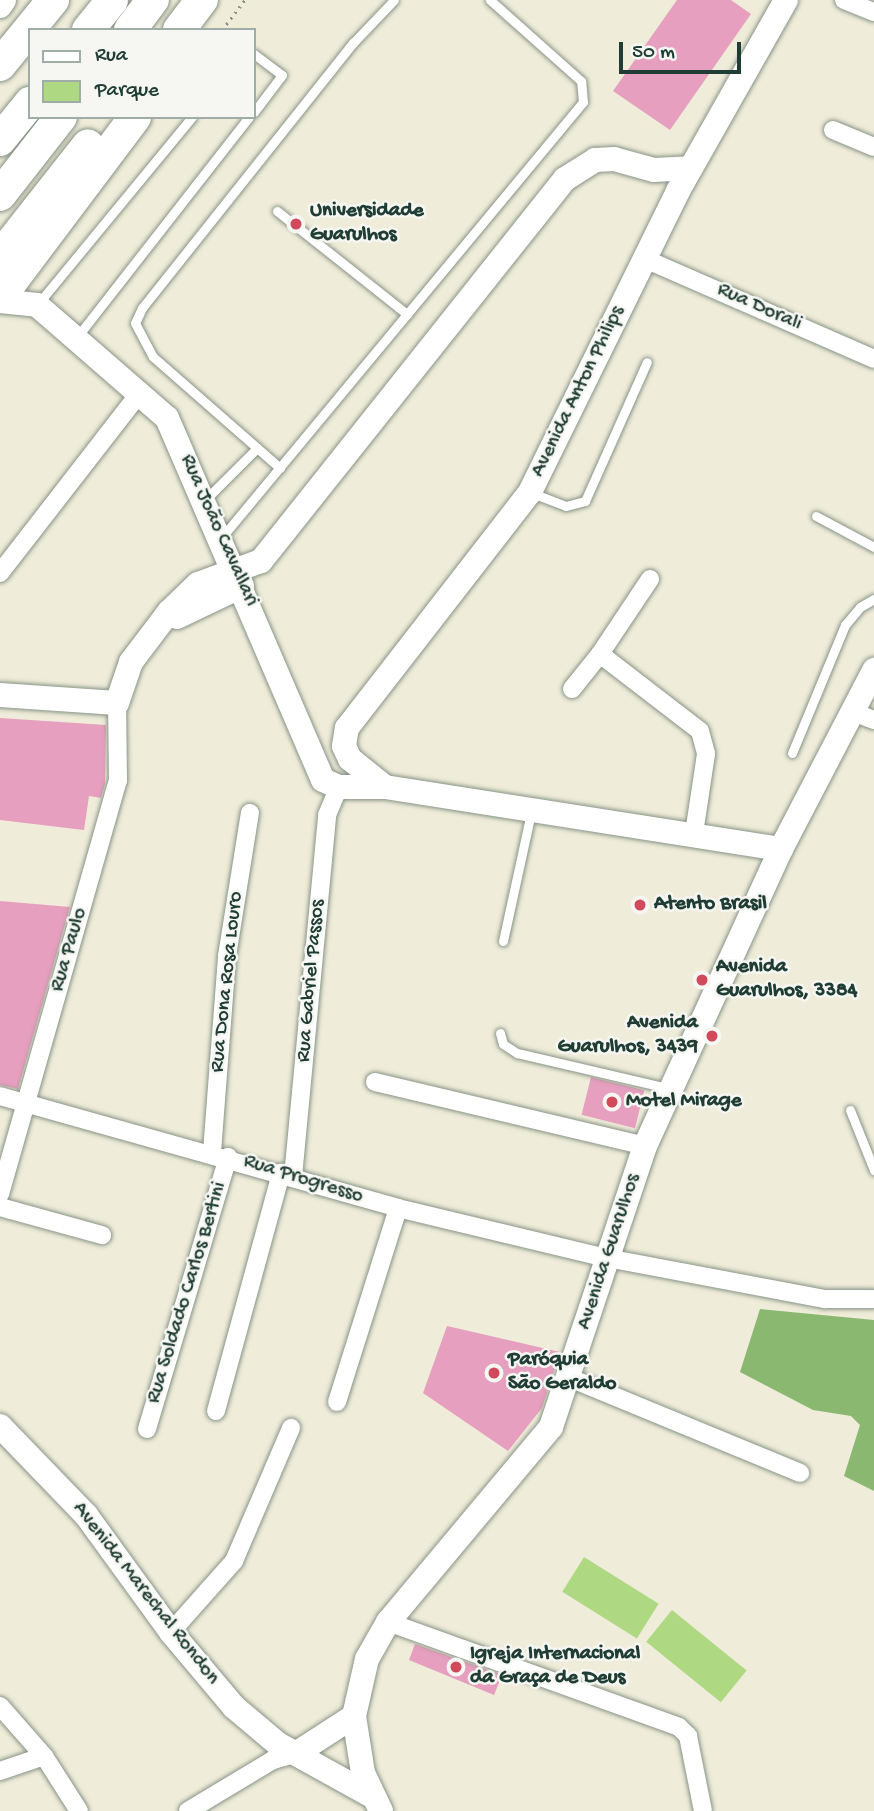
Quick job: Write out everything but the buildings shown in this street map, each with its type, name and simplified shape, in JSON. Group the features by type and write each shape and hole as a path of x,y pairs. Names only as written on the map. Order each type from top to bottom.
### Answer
{"highway":[{"path":"20,40 37,0"},
{"path":"30,28 53,0"},
{"path":"90,28 112,0"},
{"path":"132,28 153,0"},
{"path":"0,65 28,30"},
{"path":"0,140 28,105"},
{"path":"0,195 59,119"},
{"path":"0,257 108,119"},
{"path":"0,299 134,119"}],"street":[{"path":"0,6 4,0"},
{"name":"Avenida Anton Philips","path":"347,729 530,492 643,258 690,168 786,0"},
{"path":"844,0 874,12"},
{"path":"833,130 874,148"},
{"path":"0,695 117,703 131,662 156,632 261,561 565,179 595,160 614,159 654,170 690,168"},
{"path":"654,170 678,191"},
{"name":"Rua Dorali","path":"643,258 874,359"},
{"path":"0,299 37,305"},
{"name":"Rua João Cavallari","path":"37,305 167,418 302,726 318,773"},
{"path":"0,573 139,394"},
{"path":"572,689 600,654 650,579"},
{"path":"600,654 700,731 706,754 694,833"},
{"name":"Avenida Guarulhos","path":"377,1803 363,1773 354,1716 367,1659 388,1622 551,1427 570,1378 645,1146 781,849 863,716 874,670"},
{"name":"Rua Paulo","path":"0,1194 118,781 117,703"},
{"path":"302,726 323,738 347,729"},
{"path":"347,729 344,746 350,759 385,787"},
{"path":"350,759 334,762 318,773 339,787 385,787 694,833 781,849"},
{"name":"Rua Gabriel Passos","path":"216,1411 287,1175 327,815 339,787"},
{"name":"Rua Dona Rosa Louro","path":"220,1155 227,956 250,813"},
{"path":"375,1082 645,1146"},
{"name":"Rua Progresso","path":"0,1096 220,1155 398,1208 607,1258 825,1299 874,1299"},
{"name":"Rua Soldado Carlos Bertini","path":"147,1429 220,1155"},
{"path":"0,1207 102,1235"},
{"path":"337,1402 398,1208"},
{"path":"570,1378 800,1473"},
{"name":"Avenida Marechal Rondon","path":"0,1426 86,1515 171,1632 234,1707 297,1753 377,1803"},
{"path":"171,1632 234,1561 291,1428"},
{"path":"388,1622 679,1727 688,1736 703,1811"},
{"path":"0,1706 44,1756 79,1811"},
{"path":"188,1811 273,1760 297,1753 354,1716"},
{"path":"0,1771 44,1756"}],"lane":[{"path":"280,468 153,357 135,323 142,308 353,43 394,0"},
{"path":"221,538 583,102 582,81 489,0"},
{"path":"256,56 282,75 256,108"},
{"path":"37,305 190,119"},
{"path":"77,337 247,119"},
{"path":"277,211 407,314"},
{"path":"530,492 566,506 585,501 647,362"},
{"path":"205,500 257,448"},
{"path":"816,516 874,547"},
{"path":"792,753 845,625 860,607 874,599"},
{"path":"503,941 533,808"},
{"path":"500,1033 503,1044 517,1053 670,1088"},
{"path":"850,1110 874,1170"}],"path":[{"path":"224,28 245,0"}],"green space":[{"path":"760,1309 874,1320 874,1491 844,1476 860,1425 851,1416 813,1410 740,1372"},
{"path":"584,1557 659,1604 637,1638 562,1592"},
{"path":"672,1610 747,1670 721,1702 646,1642"}],"place":[{"name":"Universidade Guarulhos","path":"296,224"},
{"name":"Atento Brasil","path":"640,905"},
{"name":"Avenida Guarulhos, 3384","path":"702,980"},
{"name":"Avenida Guarulhos, 3439","path":"712,1036"},
{"name":"Motel Mirage","path":"612,1102"},
{"name":"Paróquia São Geraldo","path":"494,1373"},
{"name":"Igreja Internacional da Graça de Deus","path":"456,1667"}]}
